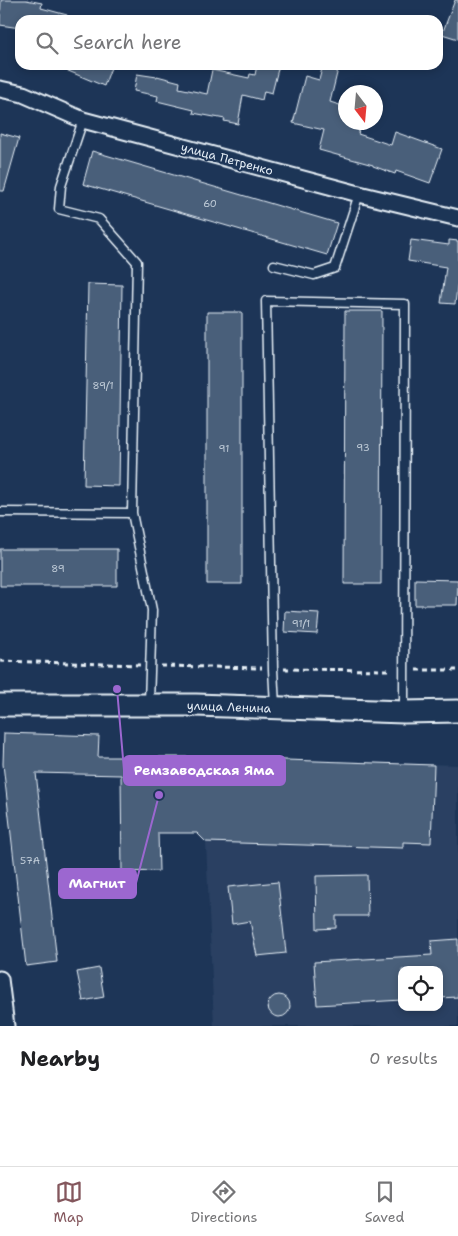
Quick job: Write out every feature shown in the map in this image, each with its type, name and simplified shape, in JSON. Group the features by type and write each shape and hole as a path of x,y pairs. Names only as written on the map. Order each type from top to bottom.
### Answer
{"street":[{"name":"улица Петренко","path":"0,89 23,94 83,120 359,194 458,218"},
{"name":"улица Ленина","path":"0,705 149,705 404,712 458,711"},
{"path":"0,979 6,1026"}],"lane":[{"path":"83,120 61,186 59,209 99,219 137,262 132,513 152,610 149,705"},
{"path":"274,265 314,275 335,268 359,194"},
{"path":"276,708 273,669 266,301 405,304 404,712"},
{"path":"0,512 132,513"}],"path":[{"path":"0,661 273,669 458,670"}],"shaded area":[{"path":"196,757 458,765 458,1026 214,1026 206,842 197,833"}],"building":[{"path":"1,0 26,0 42,3 41,8 67,15 15,15 15,27 0,25"},
{"path":"455,0 458,0 458,39 443,34"},
{"path":"66,70 110,70 104,86"},
{"path":"212,70 249,78 250,74 255,75 256,70 278,70 272,93 264,91 262,100 243,95 238,124 224,121 225,119 193,113 194,110 157,101 158,96 134,91 137,74 157,76 180,82 179,88 207,94"},
{"path":"322,70 338,70 330,102 338,104 338,130 359,130 358,134 391,145 395,132 442,149 430,183 396,171 395,174 373,165 319,150 324,130 293,123 305,76 319,80"},
{"path":"0,133 19,138 4,191 0,191"},
{"path":"92,151 337,223 327,255 83,184"},
{"path":"411,240 449,245 449,240 458,241 458,280 455,304 441,303 446,267 408,261"},
{"path":"88,284 122,285 119,486 84,485"},
{"path":"345,311 382,311 381,584 344,584"},
{"path":"207,312 242,312 242,584 207,584"},
{"path":"0,549 117,549 117,586 0,586"},
{"path":"415,579 458,580 457,605 415,605"},
{"path":"285,611 319,613 317,634 284,632"},
{"path":"4,733 99,736 98,757 196,757 434,765 431,843 403,842 403,848 206,842 197,833 158,833 159,871 122,872 121,775 36,773 57,962 26,966 3,764"},
{"path":"367,875 368,916 336,916 336,928 317,929 316,876"},
{"path":"278,882 286,953 257,956 250,921 232,924 228,887"},
{"path":"458,939 458,997 443,998 443,966 398,966 398,1000 317,1005 314,962 432,955 431,941"},
{"path":"99,968 104,997 83,1001 77,972"},
{"path":"279,995 289,1002 290,1006 283,1016 279,1017 269,1010 268,1006 275,996"}],"place":[{"name":"Ремзаводская Яма","path":"117,689"},
{"name":"Магнит","path":"159,795"}]}
